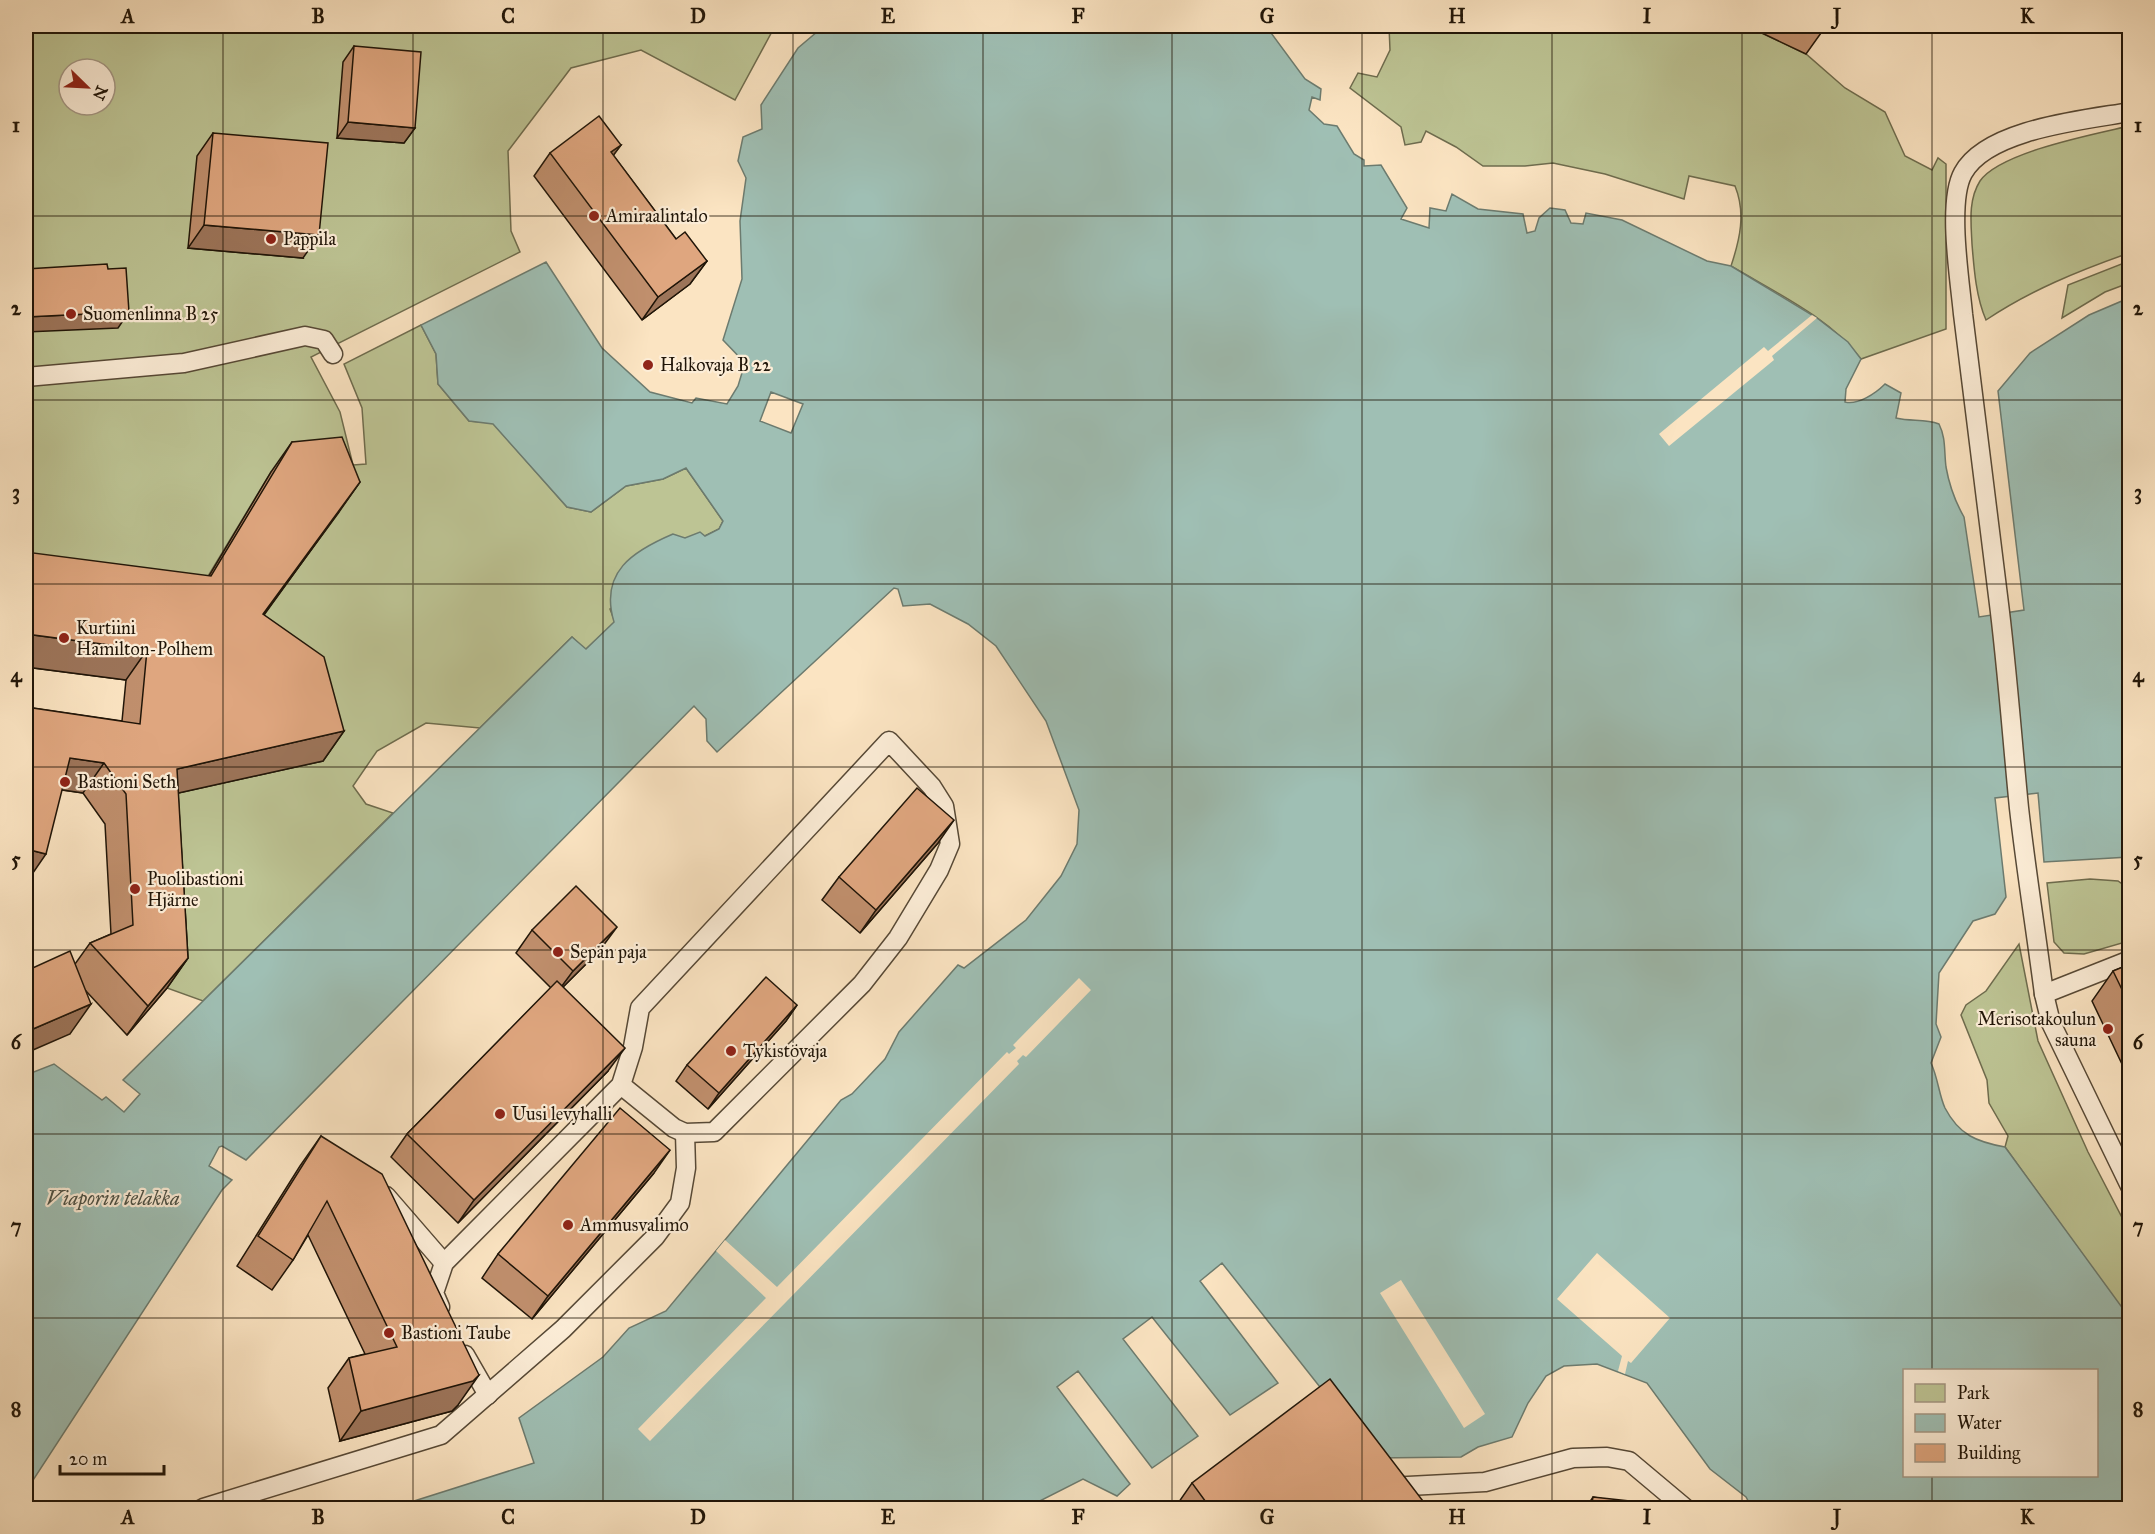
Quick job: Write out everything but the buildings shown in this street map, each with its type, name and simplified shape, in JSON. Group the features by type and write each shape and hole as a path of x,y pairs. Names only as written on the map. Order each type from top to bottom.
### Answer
{"lane":[{"path":"2130,112 2054,126 2010,138 1975,157 1962,175 1957,196 1956,229 1960,295 1999,598 2019,810 2044,994 2051,1023 2130,1186"},
{"path":"26,377 184,363 305,336 324,340 333,354"},
{"path":"446,1320 434,1293 444,1263 469,1234 621,1085 633,1047 640,1008 889,741 932,787 944,806 950,844 939,870 898,938 862,984 787,1056 714,1132 685,1133 674,1128 621,1085"},
{"path":"2044,994 2130,960"},
{"path":"203,1509 441,1435 563,1329 655,1237 680,1203 686,1168 685,1133"},
{"path":"377,1186 444,1263"},
{"path":"456,1338 488,1395"},
{"path":"1387,1488 1485,1482 1573,1458 1607,1457 1629,1461 1685,1509"}],"green space":[{"path":"26,26 775,26 735,100 641,50 571,68 508,151 511,231 520,252 311,357 340,412 353,465 366,464 362,408 344,364 421,325 436,354 438,384 469,421 493,423 567,507 591,512 626,486 663,479 686,468 723,521 719,529 705,536 610,609 615,622 585,650 572,637 480,728 426,723 377,751 353,786 366,804 393,813 203,1001 167,988 156,808 242,644 339,512 271,472 190,606 26,585"},
{"path":"1389,26 1747,26 1806,54 1845,88 1885,112 1905,156 1932,170 1938,158 1946,164 1946,329 1861,359 1848,344 1818,318 1731,266 1737,246 1741,216 1735,186 1689,176 1684,199 1605,174 1553,163 1483,166 1456,147 1426,131 1421,142 1405,145 1401,127 1350,88 1358,73 1377,77 1390,50"},
{"path":"2129,126 2129,253 2055,282 2020,299 1986,320 1976,283 1971,228 1972,204 1980,181 2007,161 2027,153 2072,139"},
{"path":"2129,261 2129,283 2105,292 2062,318 2068,285"},
{"path":"2090,879 2118,881 2129,889 2129,941 2084,954 2064,953 2054,942 2047,883"},
{"path":"2019,944 2038,1041 2088,1152 2129,1231 2129,1319 2005,1147 2008,1136 1989,1103 1987,1080 1961,1015 1966,1005 1986,991"}],"water":[{"name":"Viaporin telakka","path":"824,26 1266,26 1305,79 1321,89 1320,100 1312,97 1309,110 1324,124 1337,126 1354,154 1364,160 1364,166 1381,165 1407,208 1401,219 1429,228 1430,208 1446,211 1452,194 1478,209 1523,214 1527,233 1535,231 1539,218 1550,208 1565,210 1571,223 1583,224 1586,213 1622,220 1707,261 1731,266 1817,318 1848,342 1861,359 1846,389 1845,402 1855,402 1866,398 1885,384 1901,393 1896,418 1939,424 1944,440 1949,480 1964,517 1979,617 2024,610 1998,391 2030,353 2089,315 2129,298 2129,857 2044,862 2038,793 1995,798 2006,897 1995,914 1973,921 1939,973 1936,1024 1941,1037 1931,1063 1945,1108 1956,1125 1977,1140 2005,1147 2129,1317 2129,1508 1752,1508 1746,1497 1710,1469 1647,1383 1597,1364 1564,1366 1546,1376 1528,1403 1512,1437 1478,1447 1461,1457 1376,1458 1222,1263 1200,1281 1278,1383 1230,1415 1152,1317 1123,1339 1198,1436 1152,1468 1078,1371 1057,1387 1130,1484 1117,1496 1083,1479 1026,1508 392,1508 534,1463 519,1418 603,1357 629,1328 666,1311 841,1100 852,1094 885,1059 899,1032 958,965 964,968 1026,920 1061,876 1077,844 1079,810 1046,721 996,646 968,624 930,604 903,606 898,589 894,588 717,752 707,741 706,719 694,706 246,1160 222,1146 219,1147 209,1166 232,1180 222,1190 26,1491 26,1075 54,1064 102,1100 106,1097 124,1112 140,1094 123,1080 572,637 586,649 614,622 611,590 623,566 633,556 673,534 685,538 700,532 705,536 719,529 723,521 686,468 663,479 626,486 591,512 567,507 493,424 469,421 438,384 436,354 421,325 546,262 602,348 650,392 692,403 696,398 727,404 738,386 745,363 723,340 742,279 740,221 746,178 738,161 743,137 762,129 761,105 798,48","holes":["771,392 803,404 791,433 760,421"]}],"pier":[{"path":"1812,315 1817,318 1772,356 1774,360 1669,446 1659,434 1764,347 1768,351"},
{"path":"1079,978 1091,990 1026,1057 1023,1055 1017,1061 1019,1064 650,1441 638,1429 766,1298 716,1251 725,1240 777,1287 1007,1052 1009,1054 1016,1048 1013,1045"},
{"path":"1597,1253 1670,1318 1631,1363 1628,1361 1625,1374 1618,1371 1622,1356 1557,1299"},
{"path":"1401,1280 1485,1414 1464,1428 1380,1293"}],"place":[{"name":"Amiraalintalo","path":"594,216"},
{"name":"Pappila","path":"271,239"},
{"name":"Suomenlinna B 25","path":"71,314"},
{"name":"Halkovaja B 22","path":"648,365"},
{"name":"Kurtiini Hamilton-Polhem","path":"64,638"},
{"name":"Bastioni Seth","path":"65,782"},
{"name":"Puolibastioni Hjärne","path":"135,889"},
{"name":"Sepän paja","path":"558,952"},
{"name":"Merisotakoulun sauna","path":"2108,1029"},
{"name":"Tykistövaja","path":"731,1051"},
{"name":"Uusi levyhalli","path":"500,1114"},
{"name":"Ammusvalimo","path":"568,1225"},
{"name":"Bastioni Taube","path":"389,1333"}]}
